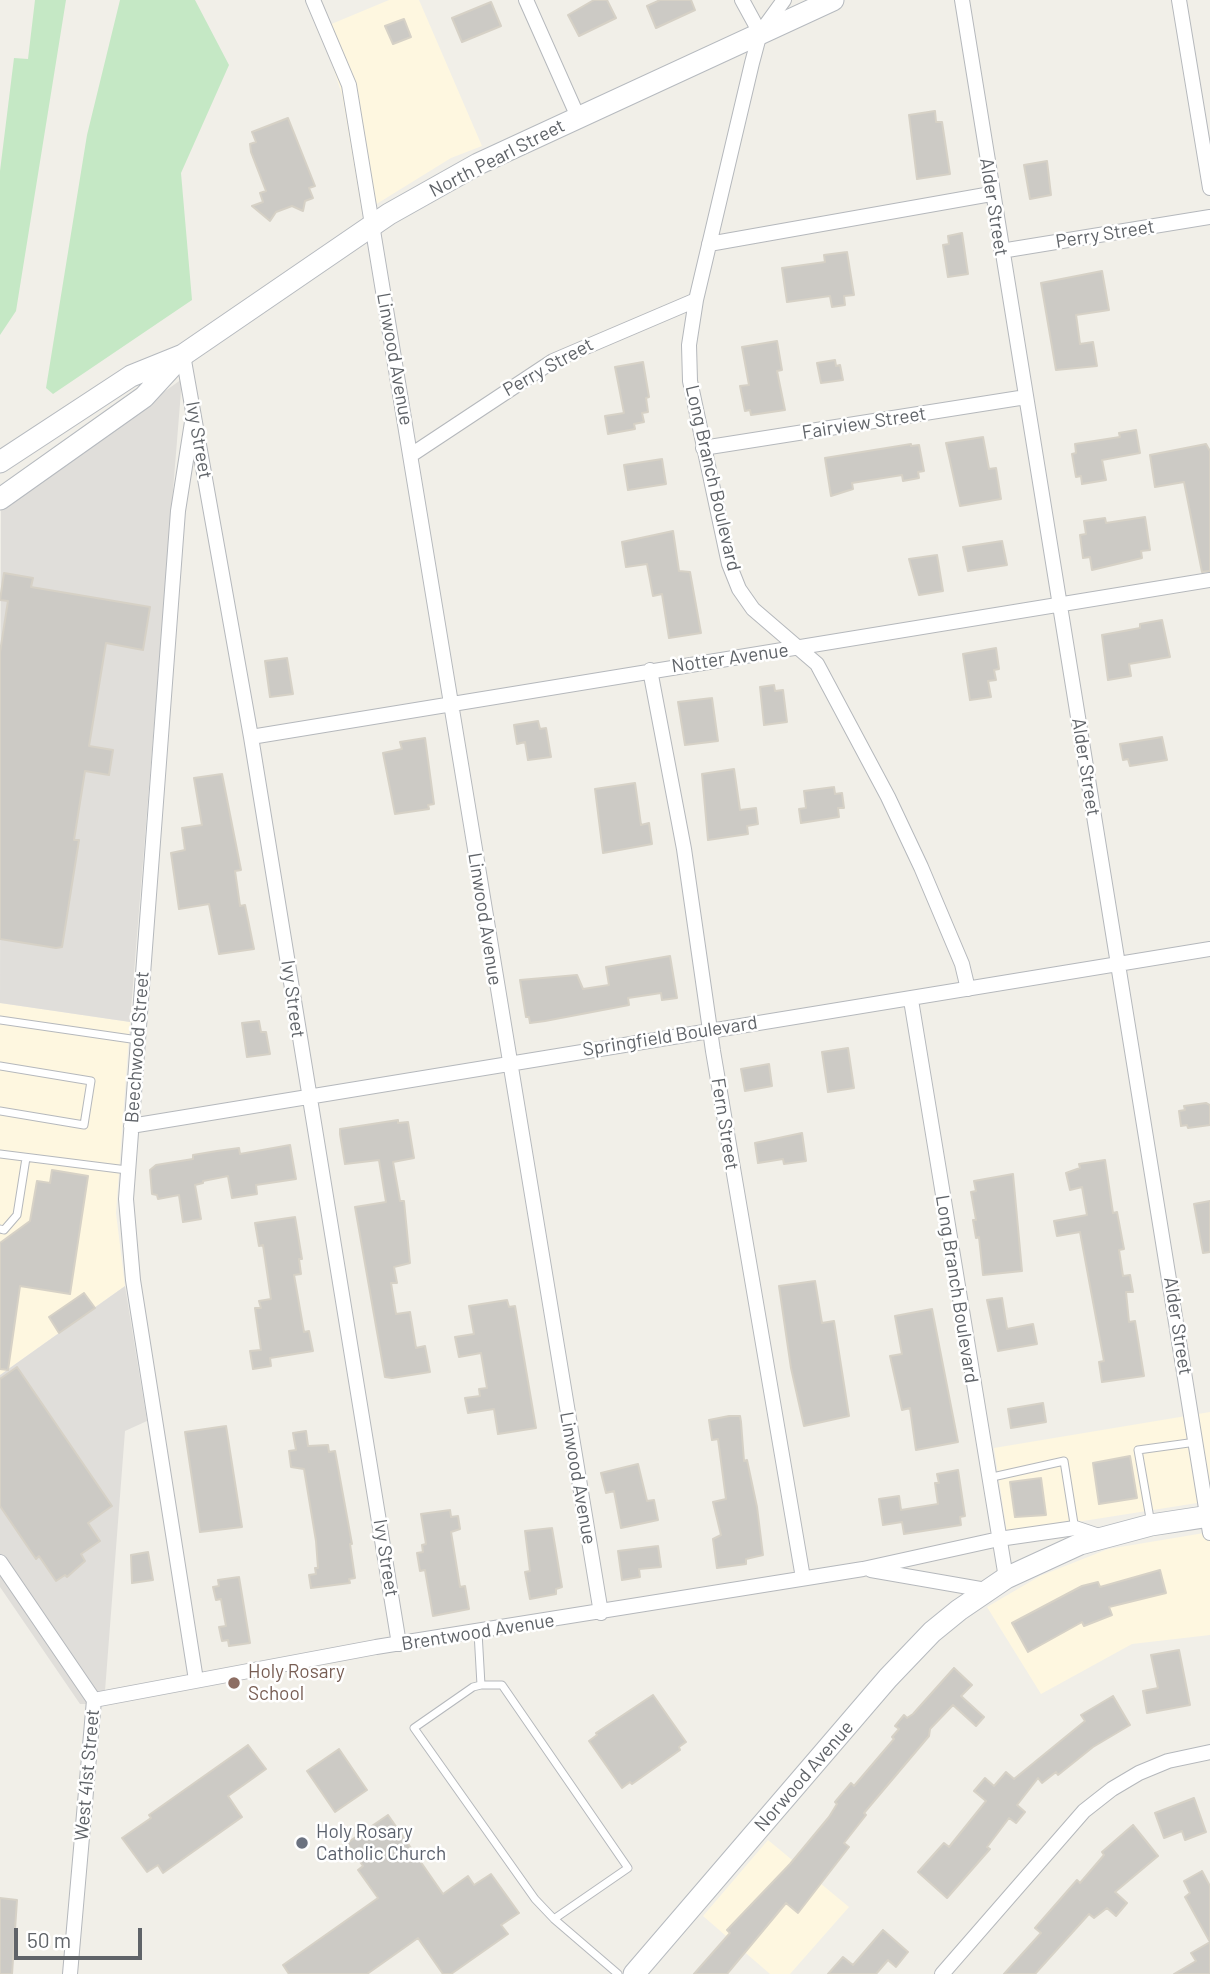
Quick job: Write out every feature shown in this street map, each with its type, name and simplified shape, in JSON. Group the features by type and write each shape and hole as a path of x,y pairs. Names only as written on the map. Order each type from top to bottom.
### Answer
{"street":[{"name":"Linwood Avenue","path":"313,0 349,85 601,1612"},
{"path":"526,0 578,117"},
{"path":"742,0 760,33"},
{"name":"Long Branch Boulevard","path":"784,0 760,33 696,300 689,345 690,381 729,564 740,589 753,609 817,664 888,797 932,891 962,964 968,989"},
{"name":"North Pearl Street","path":"0,463 131,376 183,355 373,225 478,164 833,0"},
{"name":"Alder Street","path":"962,0 991,194 1209,1522"},
{"path":"1179,0 1210,188"},
{"path":"709,244 991,194"},
{"name":"Perry Street","path":"1001,251 1210,217"},
{"name":"Perry Street","path":"411,455 553,361 696,300"},
{"name":"North Pearl Street","path":"0,499 144,397 183,355"},
{"name":"Ivy Street","path":"183,355 251,737 307,1096 399,1644"},
{"name":"Fairview Street","path":"703,448 1026,397"},
{"name":"Beechwood Street","path":"194,410 178,510 127,1170 126,1228 196,1680"},
{"name":"Notter Avenue","path":"251,737 1210,580"},
{"name":"Fern Street","path":"650,670 684,849 710,1029 803,1578"},
{"name":"Springfield Boulevard","path":"131,1126 1210,948"},
{"name":"Long Branch Boulevard","path":"911,999 1006,1578"},
{"name":"Brentwood Avenue","path":"94,1700 399,1644 863,1569 999,1539 1102,1537 1151,1525 1209,1522"},
{"name":"Brentwood Avenue","path":"863,1569 986,1590 1077,1536"},
{"name":"West 41st Street","path":"0,1562 94,1700 70,1974"},
{"name":"Norwood Avenue","path":"634,1974 910,1653 986,1590"},
{"path":"942,1974 1084,1811 1112,1789 1139,1773 1168,1762 1210,1752"}],"lane":[{"path":"0,1020 138,1040"},
{"path":"0,1066 91,1081 84,1125 0,1111"},
{"path":"0,1154 127,1170"},
{"path":"0,1229 4,1230 18,1215 26,1158"},
{"path":"1151,1525 1138,1450 1196,1441"},
{"path":"988,1478 1064,1461 1077,1536"},
{"path":"478,1632 481,1685"},
{"path":"554,1919 628,1868 502,1685 473,1687 414,1728 535,1899 554,1919 618,1974"}],"shaded area":[{"path":"389,0 419,0 482,146 451,158 362,213 342,95 329,55 317,30"},
{"path":"182,379 130,1022 0,1003 1,509"},
{"path":"0,1003 130,1022 116,1213 125,1286 0,1375"},
{"path":"125,1286 147,1421 125,1431 104,1704 80,1704 0,1587 0,1375"},
{"path":"1210,1412 1210,1501 1007,1533 994,1448"},
{"path":"1210,1532 1210,1635 1132,1644 1041,1694 987,1607 1040,1576 1108,1549"},
{"path":"768,1840 849,1907 790,1974 770,1974 703,1916"}],"green space":[{"path":"35,0 66,0 16,311 0,335 0,171 14,58 28,59"},
{"path":"120,0 195,0 229,65 181,173 192,300 53,394 46,388 87,135"}],"building":[{"path":"594,0 607,0 616,18 579,36 568,15"},
{"path":"660,0 691,0 695,10 656,28 647,6"},
{"path":"491,2 501,26 462,42 452,18"},
{"path":"404,19 411,37 393,44 385,26"},
{"path":"935,111 936,122 942,122 950,174 917,179 909,115"},
{"path":"288,118 315,186 309,188 313,198 305,201 303,211 292,206 276,212 270,221 252,206 263,202 260,193 266,191 251,152 250,144 256,142 252,132"},
{"path":"1047,161 1051,195 1030,199 1024,165"},
{"path":"962,233 968,274 948,277 943,245 949,244 948,236"},
{"path":"847,252 854,295 844,296 845,305 832,307 830,296 787,302 782,268 825,262 824,255"},
{"path":"1102,271 1109,310 1076,315 1080,344 1093,342 1097,366 1056,370 1041,283"},
{"path":"777,341 782,370 777,371 785,410 751,415 750,410 745,411 740,386 749,385 742,347"},
{"path":"835,360 836,366 840,365 843,380 821,383 817,363"},
{"path":"643,362 649,397 646,398 648,412 642,413 644,422 634,424 635,429 608,434 605,416 624,413 615,367"},
{"path":"1136,430 1140,453 1102,460 1106,480 1082,484 1081,476 1076,477 1072,454 1076,453 1075,444 1120,437 1119,433"},
{"path":"983,437 989,469 996,468 1001,499 960,506 946,443"},
{"path":"1206,444 1210,451 1210,571 1202,572 1184,482 1155,487 1150,455"},
{"path":"919,445 924,471 918,472 919,478 903,481 902,475 852,483 853,489 831,496 825,458"},
{"path":"662,459 666,484 628,490 624,465"},
{"path":"1145,517 1150,550 1141,551 1142,558 1092,570 1090,557 1083,558 1080,535 1086,534 1084,521 1105,518 1106,523"},
{"path":"673,531 679,571 690,572 701,633 669,638 662,594 653,596 647,564 626,567 622,542"},
{"path":"1002,541 1007,565 968,571 963,547"},
{"path":"937,555 943,591 919,595 909,559"},
{"path":"4,573 33,578 31,587 150,607 143,650 106,643 89,746 113,750 109,775 85,771 74,840 79,840 62,947 56,948 0,939 0,652 8,601 0,600"},
{"path":"1162,620 1170,657 1129,664 1131,676 1108,680 1102,635 1140,628 1140,624"},
{"path":"996,648 999,669 994,670 996,680 988,681 991,697 970,700 963,654"},
{"path":"287,658 293,694 270,697 265,661"},
{"path":"774,685 775,691 783,690 787,722 764,725 760,687"},
{"path":"712,698 718,741 685,745 678,702"},
{"path":"538,721 540,729 546,728 551,757 528,760 525,742 517,744 514,725"},
{"path":"1162,737 1167,760 1130,766 1128,759 1123,760 1120,744"},
{"path":"425,738 434,804 428,805 429,809 395,814 383,753 402,749 400,742"},
{"path":"734,769 740,810 756,808 758,824 747,826 748,834 708,840 702,774"},
{"path":"222,774 241,870 235,871 240,906 245,905 254,949 219,954 209,904 179,909 171,853 185,850 182,828 202,825 194,778"},
{"path":"635,783 641,825 649,823 652,844 603,853 595,789"},
{"path":"834,787 835,794 842,793 844,808 838,808 839,817 801,823 799,809 806,808 804,791"},
{"path":"670,956 677,998 662,1000 661,993 628,998 629,1005 545,1021 530,1023 529,1017 526,1017 520,980 577,975 583,989 609,985 606,967"},
{"path":"259,1021 261,1032 266,1032 270,1054 247,1057 242,1023"},
{"path":"848,1048 854,1088 828,1092 822,1052"},
{"path":"769,1064 772,1086 745,1091 741,1069"},
{"path":"1206,1103 1210,1105 1210,1125 1188,1128 1187,1125 1181,1126 1179,1111 1185,1110 1184,1106"},
{"path":"398,1120 398,1123 408,1122 414,1158 393,1162 400,1201 404,1201 410,1263 394,1267 397,1283 391,1283 396,1314 410,1312 416,1348 425,1346 430,1372 392,1378 385,1377 355,1207 386,1202 379,1160 345,1164 340,1129"},
{"path":"802,1133 806,1161 784,1164 783,1159 758,1163 755,1143"},
{"path":"290,1145 296,1179 256,1185 257,1194 232,1198 228,1176 195,1185 201,1219 183,1222 179,1195 158,1199 157,1195 152,1194 150,1170 156,1165 193,1159 193,1155 217,1151 239,1148 240,1154"},
{"path":"1105,1160 1113,1213 1117,1212 1124,1249 1119,1250 1123,1276 1130,1275 1133,1292 1126,1292 1129,1322 1135,1321 1144,1376 1102,1382 1099,1362 1104,1361 1080,1232 1057,1236 1054,1221 1087,1215 1082,1187 1070,1190 1066,1173 1080,1168 1079,1164"},
{"path":"52,1170 88,1176 70,1294 20,1286 8,1370 0,1369 0,1243 30,1221 37,1181 50,1183"},
{"path":"1013,1174 1022,1271 983,1275 979,1237 976,1238 973,1220 976,1220 971,1192 976,1191 974,1181"},
{"path":"1210,1201 1210,1252 1203,1253 1194,1204"},
{"path":"295,1217 302,1259 299,1259 301,1274 294,1275 304,1332 309,1331 313,1351 270,1358 271,1366 253,1369 250,1351 261,1350 255,1308 261,1308 259,1301 271,1299 263,1245 259,1246 255,1223"},
{"path":"815,1281 822,1323 834,1321 849,1416 804,1426 791,1368 779,1286"},
{"path":"84,1293 95,1308 59,1333 49,1317"},
{"path":"1002,1298 1007,1329 1033,1324 1037,1344 998,1351 987,1300"},
{"path":"507,1300 509,1307 515,1306 536,1428 498,1434 494,1409 468,1413 465,1398 480,1396 479,1389 487,1388 481,1353 459,1357 455,1337 474,1334 469,1306"},
{"path":"932,1309 958,1442 916,1450 910,1408 902,1410 890,1356 902,1354 895,1316"},
{"path":"17,1367 112,1506 88,1523 100,1541 81,1554 85,1561 67,1577 65,1575 56,1581 39,1556 36,1559 0,1506 0,1379"},
{"path":"1043,1403 1046,1422 1011,1428 1008,1409"},
{"path":"740,1416 744,1461 747,1460 757,1507 763,1555 746,1559 746,1564 717,1568 713,1539 721,1535 713,1502 726,1499 718,1439 712,1440 709,1420"},
{"path":"226,1426 242,1527 200,1532 185,1432"},
{"path":"306,1431 308,1446 328,1445 329,1452 335,1451 352,1544 355,1578 349,1579 350,1583 311,1588 309,1575 316,1574 315,1568 318,1568 316,1541 304,1469 291,1467 289,1451 296,1450 293,1433"},
{"path":"1130,1456 1137,1498 1099,1504 1093,1463"},
{"path":"638,1464 647,1501 654,1500 658,1520 621,1528 614,1491 606,1493 601,1473"},
{"path":"958,1470 965,1516 960,1517 961,1525 904,1534 902,1522 883,1525 879,1499 899,1496 901,1510 938,1504 935,1483 939,1483 937,1474"},
{"path":"1041,1478 1046,1515 1015,1517 1010,1482"},
{"path":"450,1510 451,1517 458,1516 460,1529 451,1532 460,1587 465,1586 469,1609 433,1616 425,1570 420,1571 417,1553 423,1552 422,1545 426,1544 421,1514"},
{"path":"552,1528 562,1587 556,1589 556,1594 530,1599 525,1572 530,1571 525,1531"},
{"path":"658,1546 661,1567 639,1569 640,1577 622,1580 618,1551"},
{"path":"148,1552 153,1580 132,1583 131,1555"},
{"path":"1160,1570 1166,1593 1109,1607 1112,1615 1084,1626 1082,1622 1028,1652 1012,1623 1082,1586 1098,1582 1100,1587"},
{"path":"239,1577 250,1643 229,1646 228,1640 222,1641 219,1627 226,1626 221,1599 216,1600 213,1587 219,1586 218,1580"},
{"path":"1179,1650 1190,1705 1147,1713 1143,1691 1158,1688 1151,1655"},
{"path":"954,1668 972,1685 961,1696 984,1717 976,1726 953,1705 930,1729 929,1736 864,1813 866,1815 844,1843 849,1847 798,1913 786,1903 727,1974 694,1974 730,1933 727,1930 790,1864 829,1817 837,1804 835,1802 851,1783 854,1786 894,1739 892,1737 899,1729 895,1726 904,1715 907,1718 913,1714"},
{"path":"653,1695 686,1742 679,1747 680,1750 632,1784 630,1782 622,1788 589,1741 596,1733"},
{"path":"1113,1696 1130,1725 1093,1747 1058,1775 1056,1772 1042,1783 1038,1778 1017,1805 1025,1812 1016,1823 1009,1818 987,1847 990,1849 947,1898 918,1872 944,1843 949,1847 986,1801 974,1791 985,1778 994,1786 1006,1772 1014,1779 1085,1721 1081,1715"},
{"path":"248,1745 266,1769 228,1796 242,1817 163,1873 158,1865 147,1872 122,1838 151,1818 149,1815"},
{"path":"339,1749 367,1790 335,1812 307,1771"},
{"path":"1194,1798 1206,1832 1185,1840 1182,1831 1164,1838 1155,1813"},
{"path":"388,1815 443,1894 468,1876 474,1885 491,1874 519,1913 501,1925 508,1934 451,1974 443,1974 418,1938 367,1974 289,1974 283,1965 378,1898 358,1870 363,1866 347,1843"},
{"path":"1133,1825 1158,1856 1115,1892 1127,1903 1116,1916 1107,1908 1094,1918 1089,1914 1035,1974 1004,1974 1041,1933 1035,1928 1077,1880 1080,1883 1104,1855 1102,1852"},
{"path":"1202,1871 1210,1886 1210,1942 1185,1897 1190,1893 1184,1881"},
{"path":"0,1898 17,1900 12,1974 0,1974"},
{"path":"883,1930 908,1952 896,1967 888,1960 876,1974 828,1974 843,1957 853,1965"},
{"path":"1210,1942 1210,1974 1174,1974 1196,1961 1191,1953"}],"place":[{"name":"Holy Rosary School","path":"234,1683"},
{"name":"Holy Rosary Catholic Church","path":"302,1843"}]}
